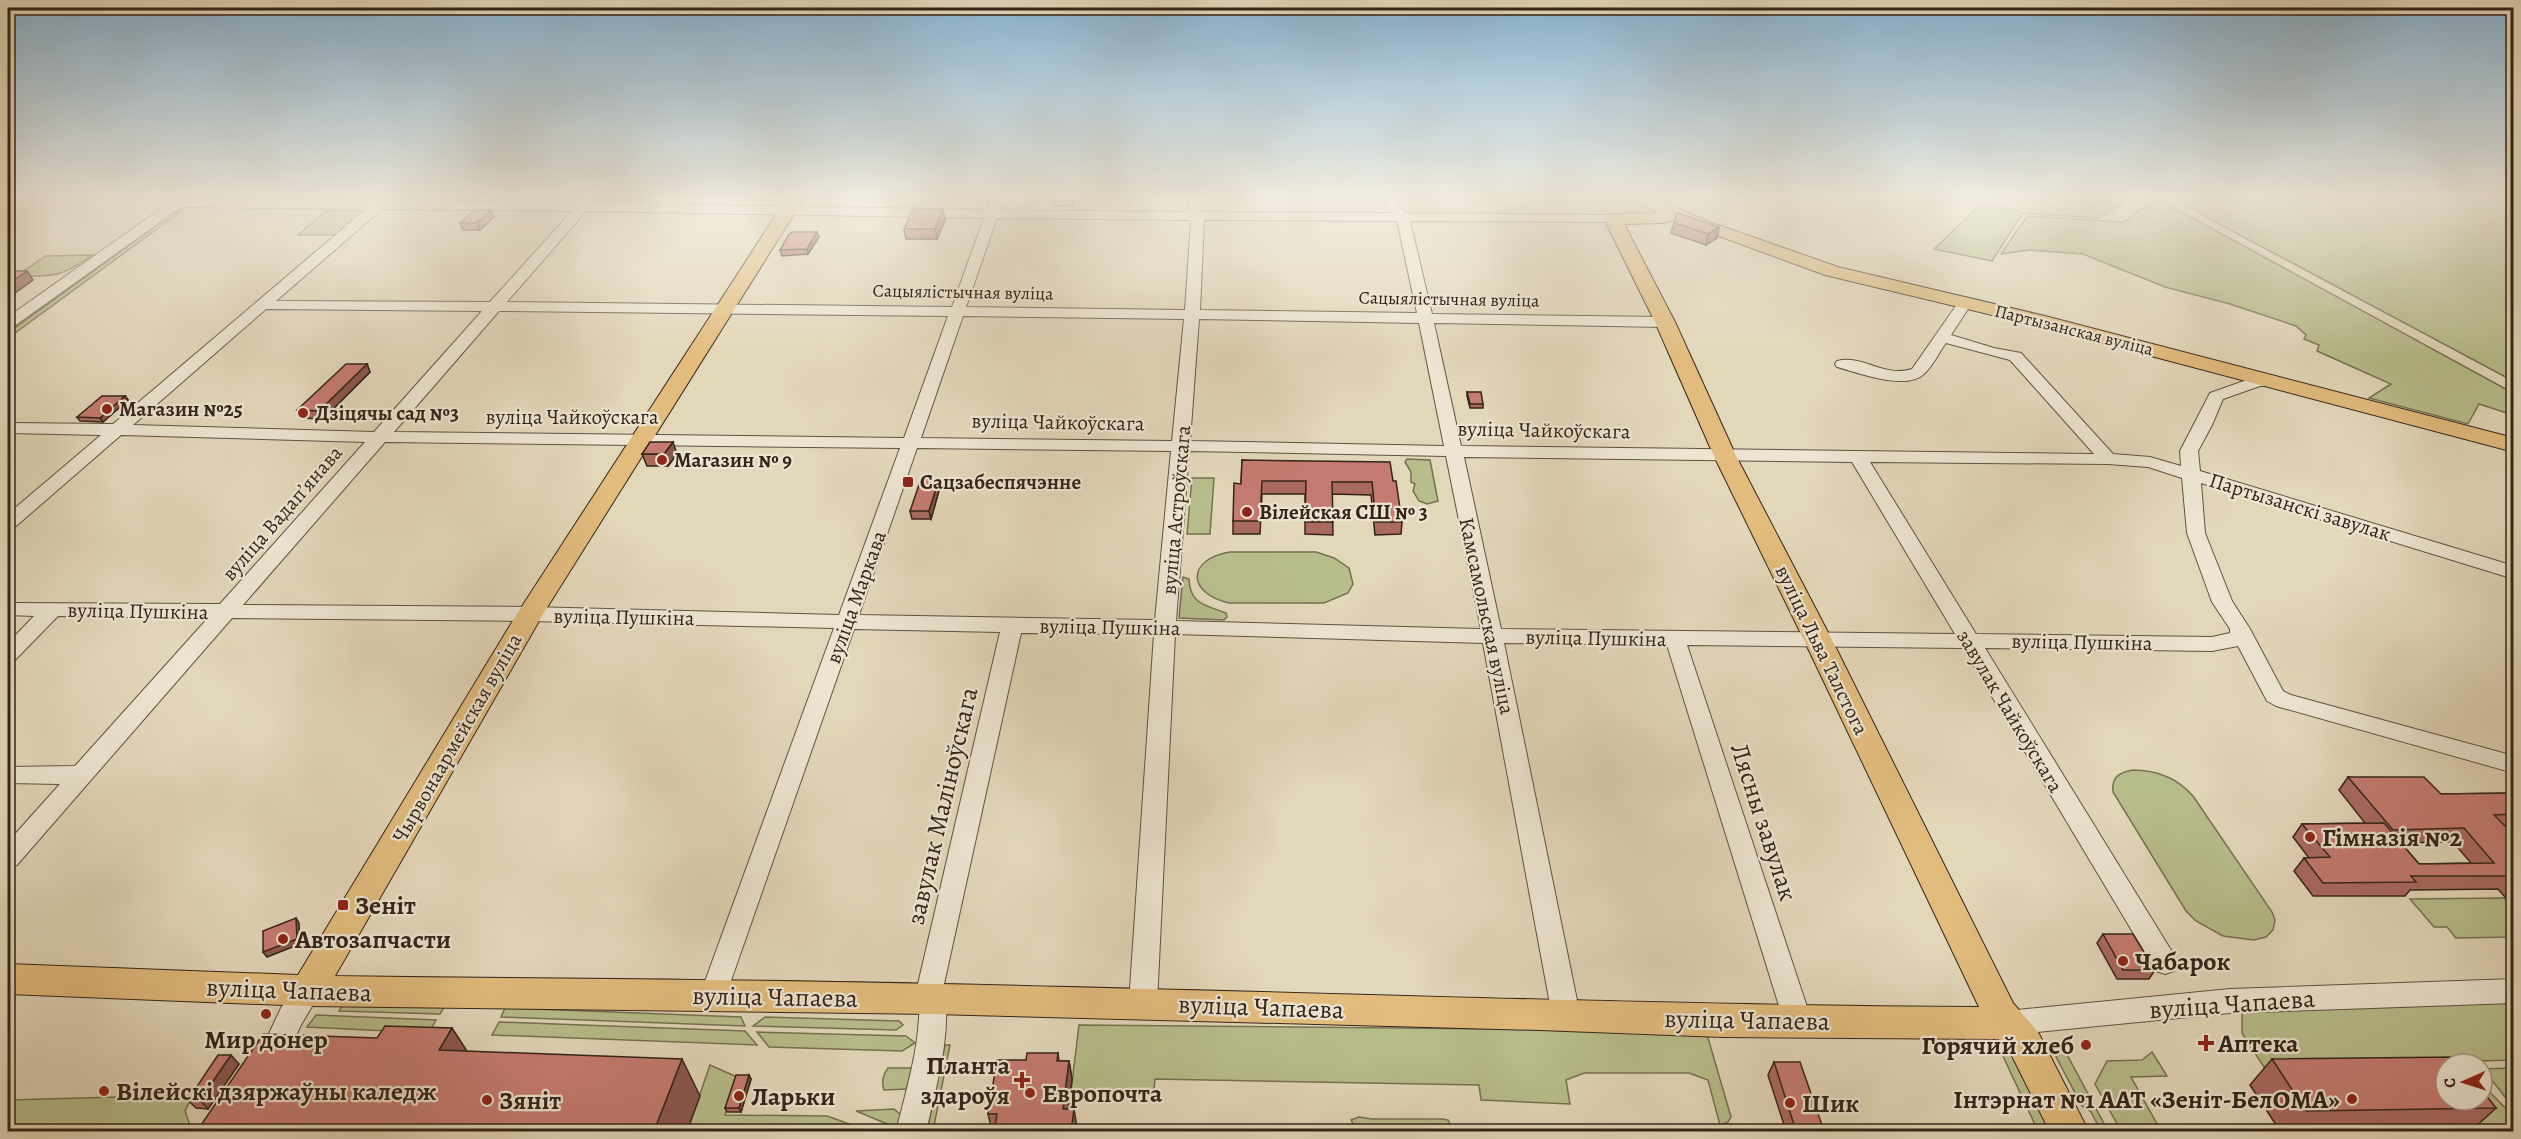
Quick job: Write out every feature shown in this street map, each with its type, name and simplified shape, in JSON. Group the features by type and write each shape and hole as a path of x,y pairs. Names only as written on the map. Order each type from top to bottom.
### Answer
{"main road":[{"name":"Чырвонаармейская вуліца","path":"308,992 530,614 761,251"},
{"name":"вуліца Льва Талстога","path":"1629,251 1665,322 1725,456 1818,640 2000,1014 2025,1044 2070,1131"},
{"name":"Партызанская вуліца","path":"1775,251 1832,271 2278,382 2514,444"},
{"name":"вуліца Чапаева","path":"8,979 308,992 934,999 1798,1022 2007,1023"}],"street":[{"path":"8,324 110,251"},
{"path":"8,523 324,251"},
{"name":"вуліца Вадапʼянава","path":"8,858 543,251"},
{"name":"вуліца Маркава","path":"713,995 979,251"},
{"name":"вуліца Астроўскага","path":"1143,1003 1165,627 1197,251"},
{"name":"Камсамольская вуліца","path":"1412,251 1492,636 1566,1015"},
{"path":"1860,368 1893,376 1914,374 1922,369 1965,303"},
{"name":"Сацыялістычная вуліца","path":"261,305 958,310 1192,316 1665,322"},
{"path":"1943,337 1992,352 2015,356 2108,459"},
{"path":"2189,474 2189,451 2204,425 2216,396 2258,381 2278,382"},
{"name":"вуліца Чайкоўскага","path":"8,428 207,431 379,437 1182,446 1857,458 2108,459 2150,462 2189,474"},
{"path":"2150,462 2189,451"},
{"name":"завулак Чайкоўскага","path":"1857,458 2165,963"},
{"name":"Партызанскі завулак","path":"2261,671 2240,629 2222,602 2203,555 2196,532 2189,474 2514,573"},
{"name":"вуліца Пушкіна","path":"8,609 530,614 1675,639 2212,644"},
{"path":"8,655 52,610"},
{"name":"завулак Маліноўскага","path":"911,1131 933,1033 934,999 931,984 1012,626"},
{"path":"2212,644 2234,641 2240,636 2240,629"},
{"name":"Лясны завулак","path":"1675,639 1798,1022"},
{"path":"2212,644 2261,671 2276,696 2284,700 2514,765"},
{"path":"8,775 81,775"},
{"name":"вуліца Чапаева","path":"2007,1023 2230,1001 2514,991"},
{"name":"Чырвонаармейская вуліца","path":"260,1076 277,1048 291,1017 308,992"}],"green space":[{"path":"121,251 127,251 15,333 8,333"},
{"path":"1944,251 1998,251 1992,261"},
{"path":"2003,251 2021,251 2001,254"},
{"path":"2045,251 2253,251 2513,393 2513,415 2479,404 2468,424 2369,398 2391,384 2317,351 2319,345 2304,339 2306,335 2296,326 2230,304 2165,287 2083,254"},
{"path":"2270,251 2513,251 2513,381"},
{"path":"93,255 57,274 16,276 46,256"},
{"path":"1407,459 1430,460 1438,501 1427,504 1419,501 1413,491 1415,484 1411,482 1411,472 1405,462"},
{"path":"1192,478 1214,478 1210,534 1187,534"},
{"path":"1230,552 1316,552 1334,558 1349,568 1353,584 1348,593 1324,603 1229,603 1205,592 1197,576 1199,569 1206,562"},
{"path":"1183,577 1189,579 1192,594 1200,603 1226,613 1227,617 1224,620 1179,618"},
{"path":"2133,770 2166,776 2180,784 2193,796 2272,912 2275,920 2273,930 2266,937 2254,940 2223,936 2196,921 2186,911 2113,792 2113,783 2117,776"},
{"path":"2504,898 2513,908 2513,937 2456,938 2447,927 2434,927 2410,899"},
{"path":"344,1002 445,1006 440,1014 339,1011"},
{"path":"2497,1002 2513,1006 2513,1060 2494,1061 2494,1052 2434,1052 2434,1065 2275,1084 2242,1033 2242,1009"},
{"path":"505,1008 741,1017 745,1026 501,1017"},
{"path":"316,1015 436,1020 429,1033 307,1027"},
{"path":"765,1017 899,1021 903,1025 896,1030 753,1026"},
{"path":"499,1022 745,1031 757,1045 492,1035"},
{"path":"1079,1025 1706,1031 1731,1117 1728,1122 1720,1125 1708,1080 1689,1073 1584,1073 1566,1080 1570,1104 1481,1100 1479,1085 1155,1079 1154,1091 1071,1091"},
{"path":"757,1032 906,1036 915,1043 902,1051 769,1047"},
{"path":"945,1045 950,1045 933,1131 927,1131"},
{"path":"2053,1051 2065,1051 2108,1131 2101,1131 2091,1112 2082,1106"},
{"path":"2152,1052 2167,1076 2131,1077 2161,1131 2121,1131 2095,1084 2107,1061 2142,1060"},
{"path":"2002,1054 2020,1054 2052,1131 2038,1131"},
{"path":"710,1065 737,1077 725,1115 827,1116 869,1131 687,1132"},
{"path":"888,1068 911,1068 913,1072 906,1089 884,1090 883,1078"},
{"path":"2514,1068 2513,1107 2494,1083 2494,1069"},
{"path":"193,1095 185,1111 192,1131 8,1131 8,1100"},
{"path":"2494,1096 2513,1116 2513,1131 2469,1131 2477,1112 2494,1112"},
{"path":"894,1109 902,1116 899,1129 856,1111"},
{"path":"1359,1117 1442,1119 1448,1120 1450,1124 1447,1131 1357,1131 1351,1120"}],"building":[{"path":"8,271 27,271 8,284"},
{"path":"346,364 367,364 319,411 297,410"},
{"path":"1467,392 1481,392 1483,404 1470,404"},
{"path":"102,396 125,396 100,418 77,417"},
{"path":"650,442 673,442 664,454 642,454"},
{"name":"Вілейская СШ № 3","path":"1242,460 1390,462 1393,481 1396,481 1402,522 1376,522 1372,482 1332,482 1333,522 1305,522 1306,481 1262,481 1260,521 1233,521 1234,483 1241,484"},
{"path":"921,479 939,479 929,511 910,511"},
{"path":"2348,777 2424,777 2441,794 2514,793 2514,814 2494,815 2514,835 2514,880 2510,876 2411,876 2416,882 2323,883 2304,858 2330,857 2302,824 2384,823 2419,864 2494,863 2464,828 2393,830"},
{"name":"Автозапчасти","path":"296,918 297,939 263,952 263,931"},
{"path":"2103,934 2133,934 2155,970 2123,970"},
{"path":"385,1026 452,1028 439,1050 682,1059 654,1131 197,1131 263,1034 377,1038"},
{"path":"1027,1053 1058,1053 1057,1061 1069,1061 1063,1109 1074,1109 1071,1131 994,1131 997,1114 988,1114 997,1060 1026,1060"},
{"path":"218,1055 231,1055 200,1100 188,1100"},
{"path":"2434,1057 2434,1109 2306,1111 2272,1059"},
{"path":"1774,1062 1800,1062 1824,1131 1796,1131"},
{"name":"Ларьки","path":"736,1075 749,1075 739,1108 725,1108"}],"place":[{"name":"Магазин №25","path":"107,409"},
{"name":"Дзіцячы сад №3","path":"303,413"},
{"name":"Магазин № 9","path":"662,460"},
{"name":"Сацзабеспячэнне","path":"908,482"},
{"name":"Вілейская СШ № 3","path":"1247,512"},
{"name":"Гімназія №2","path":"2310,837"},
{"name":"Зеніт","path":"343,905"},
{"name":"Автозапчасти","path":"283,939"},
{"name":"Чабарок","path":"2123,961"},
{"name":"Мир донер","path":"266,1014"},
{"name":"Аптека","path":"2206,1043"},
{"name":"Горячий хлеб","path":"2086,1045"},
{"name":"Планта здароўя","path":"1022,1080"},
{"name":"Вілейскі дзяржаўны каледж","path":"104,1091"},
{"name":"Европочта","path":"1030,1093"},
{"name":"Ларьки","path":"739,1096"},
{"name":"Інтэрнат №1 ААТ «Зеніт-БелОМА»","path":"2352,1099"},
{"name":"Зяніт","path":"487,1100"},
{"name":"Шик","path":"1790,1103"}]}
